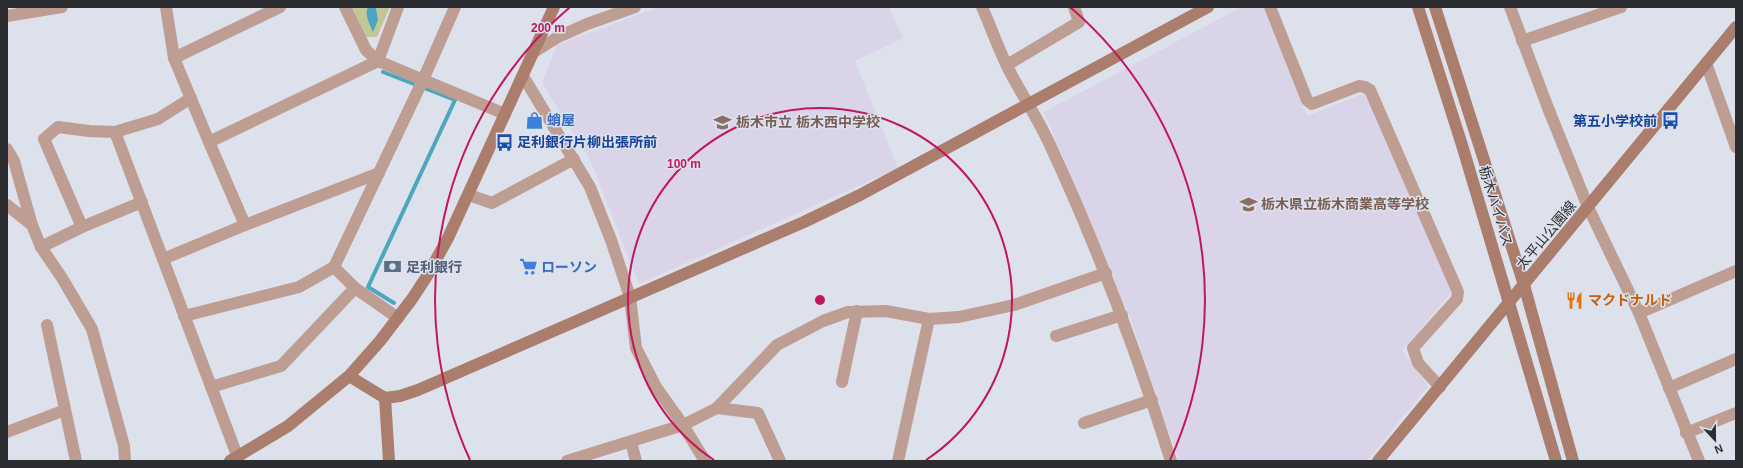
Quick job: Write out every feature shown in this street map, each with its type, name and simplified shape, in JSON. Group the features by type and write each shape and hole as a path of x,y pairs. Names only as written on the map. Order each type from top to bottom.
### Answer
{"street":[{"path":"7,16 62,7"},
{"path":"166,7 174,58 245,225"},
{"path":"174,58 280,7"},
{"path":"345,7 366,50 378,62 505,114"},
{"path":"209,142 378,62 398,7"},
{"path":"184,316 299,287 334,267 423,80 455,7"},
{"path":"115,132 211,387 234,459 288,426 349,376 398,318 427,276 448,238 554,7"},
{"path":"534,52 558,37 580,27 634,7"},
{"path":"982,7 1007,65 1030,104 1053,151 1106,273 1152,400 1171,461"},
{"path":"1007,65 1079,22 1074,7"},
{"path":"349,376 384,398 400,396 418,390 804,222 860,195 1208,7"},
{"path":"1270,7 1307,100 1312,104 1359,86 1370,90 1458,292 1457,299 1413,348 1418,363 1440,387"},
{"name":"栃木バイパス","path":"1418,7 1510,303 1556,461"},
{"name":"栃木バイパス","path":"1435,7 1524,285 1573,461"},
{"path":"1510,7 1548,108 1588,207 1638,313 1686,433 1699,461"},
{"path":"1522,41 1621,7"},
{"name":"太平山公園線","path":"1378,461 1510,303 1736,27"},
{"path":"1706,63 1736,147"},
{"path":"523,76 590,187 611,240 630,297 636,348 656,387 705,461"},
{"path":"82,227 44,139 58,127 89,131 115,132 158,119 191,98"},
{"path":"7,148 14,161 32,225 41,247 62,278 92,329 124,446 124,461"},
{"path":"469,195 492,203 574,160"},
{"path":"163,259 245,225 379,173"},
{"path":"41,247 82,227 142,202"},
{"path":"7,205 32,225"},
{"path":"334,267 354,288 398,318"},
{"path":"1638,313 1736,271"},
{"path":"567,461 594,457 630,442 683,426 717,408 777,345 823,321 848,312 886,311 929,319 959,317 1014,305 1106,273"},
{"path":"211,387 281,366 354,288"},
{"path":"842,382 857,311"},
{"path":"1056,336 1122,316"},
{"path":"898,461 929,319"},
{"path":"47,325 76,461"},
{"path":"1668,388 1736,360"},
{"path":"384,398 389,461"},
{"path":"1084,423 1152,400"},
{"path":"717,408 758,413 780,461"},
{"path":"7,432 66,410"},
{"path":"1686,433 1736,413"},
{"path":"630,442 636,461"}],"shaded area":[{"name":"栃木市立 栃木西中学校","path":"659,7 889,7 903,38 855,61 898,168 639,284 591,162 542,83 557,45"},
{"name":"栃木県立栃木商業高等学校","path":"1242,7 1263,7 1307,116 1365,93 1452,291 1402,351 1428,386 1367,461 1179,461 1132,323 1044,112"}],"green space":[{"path":"352,7 390,7 377,37 366,37"}],"water":[{"path":"368,7 376,8 378,20 373,32 367,17"}],"waterway":[{"path":"383,72 455,100 368,287 394,303"}],"place":[{"name":"蛸屋","path":"534,120"},
{"name":"第五小学校前","path":"1670,121"},
{"name":"栃木市立 栃木西中学校","path":"723,122"},
{"name":"足利銀行片柳出張所前","path":"504,142"},
{"name":"栃木県立栃木商業高等学校","path":"1248,204"},
{"name":"足利銀行","path":"393,267"},
{"name":"ローソン","path":"528,267"},
{"name":"マクドナルド","path":"1575,300"}]}
